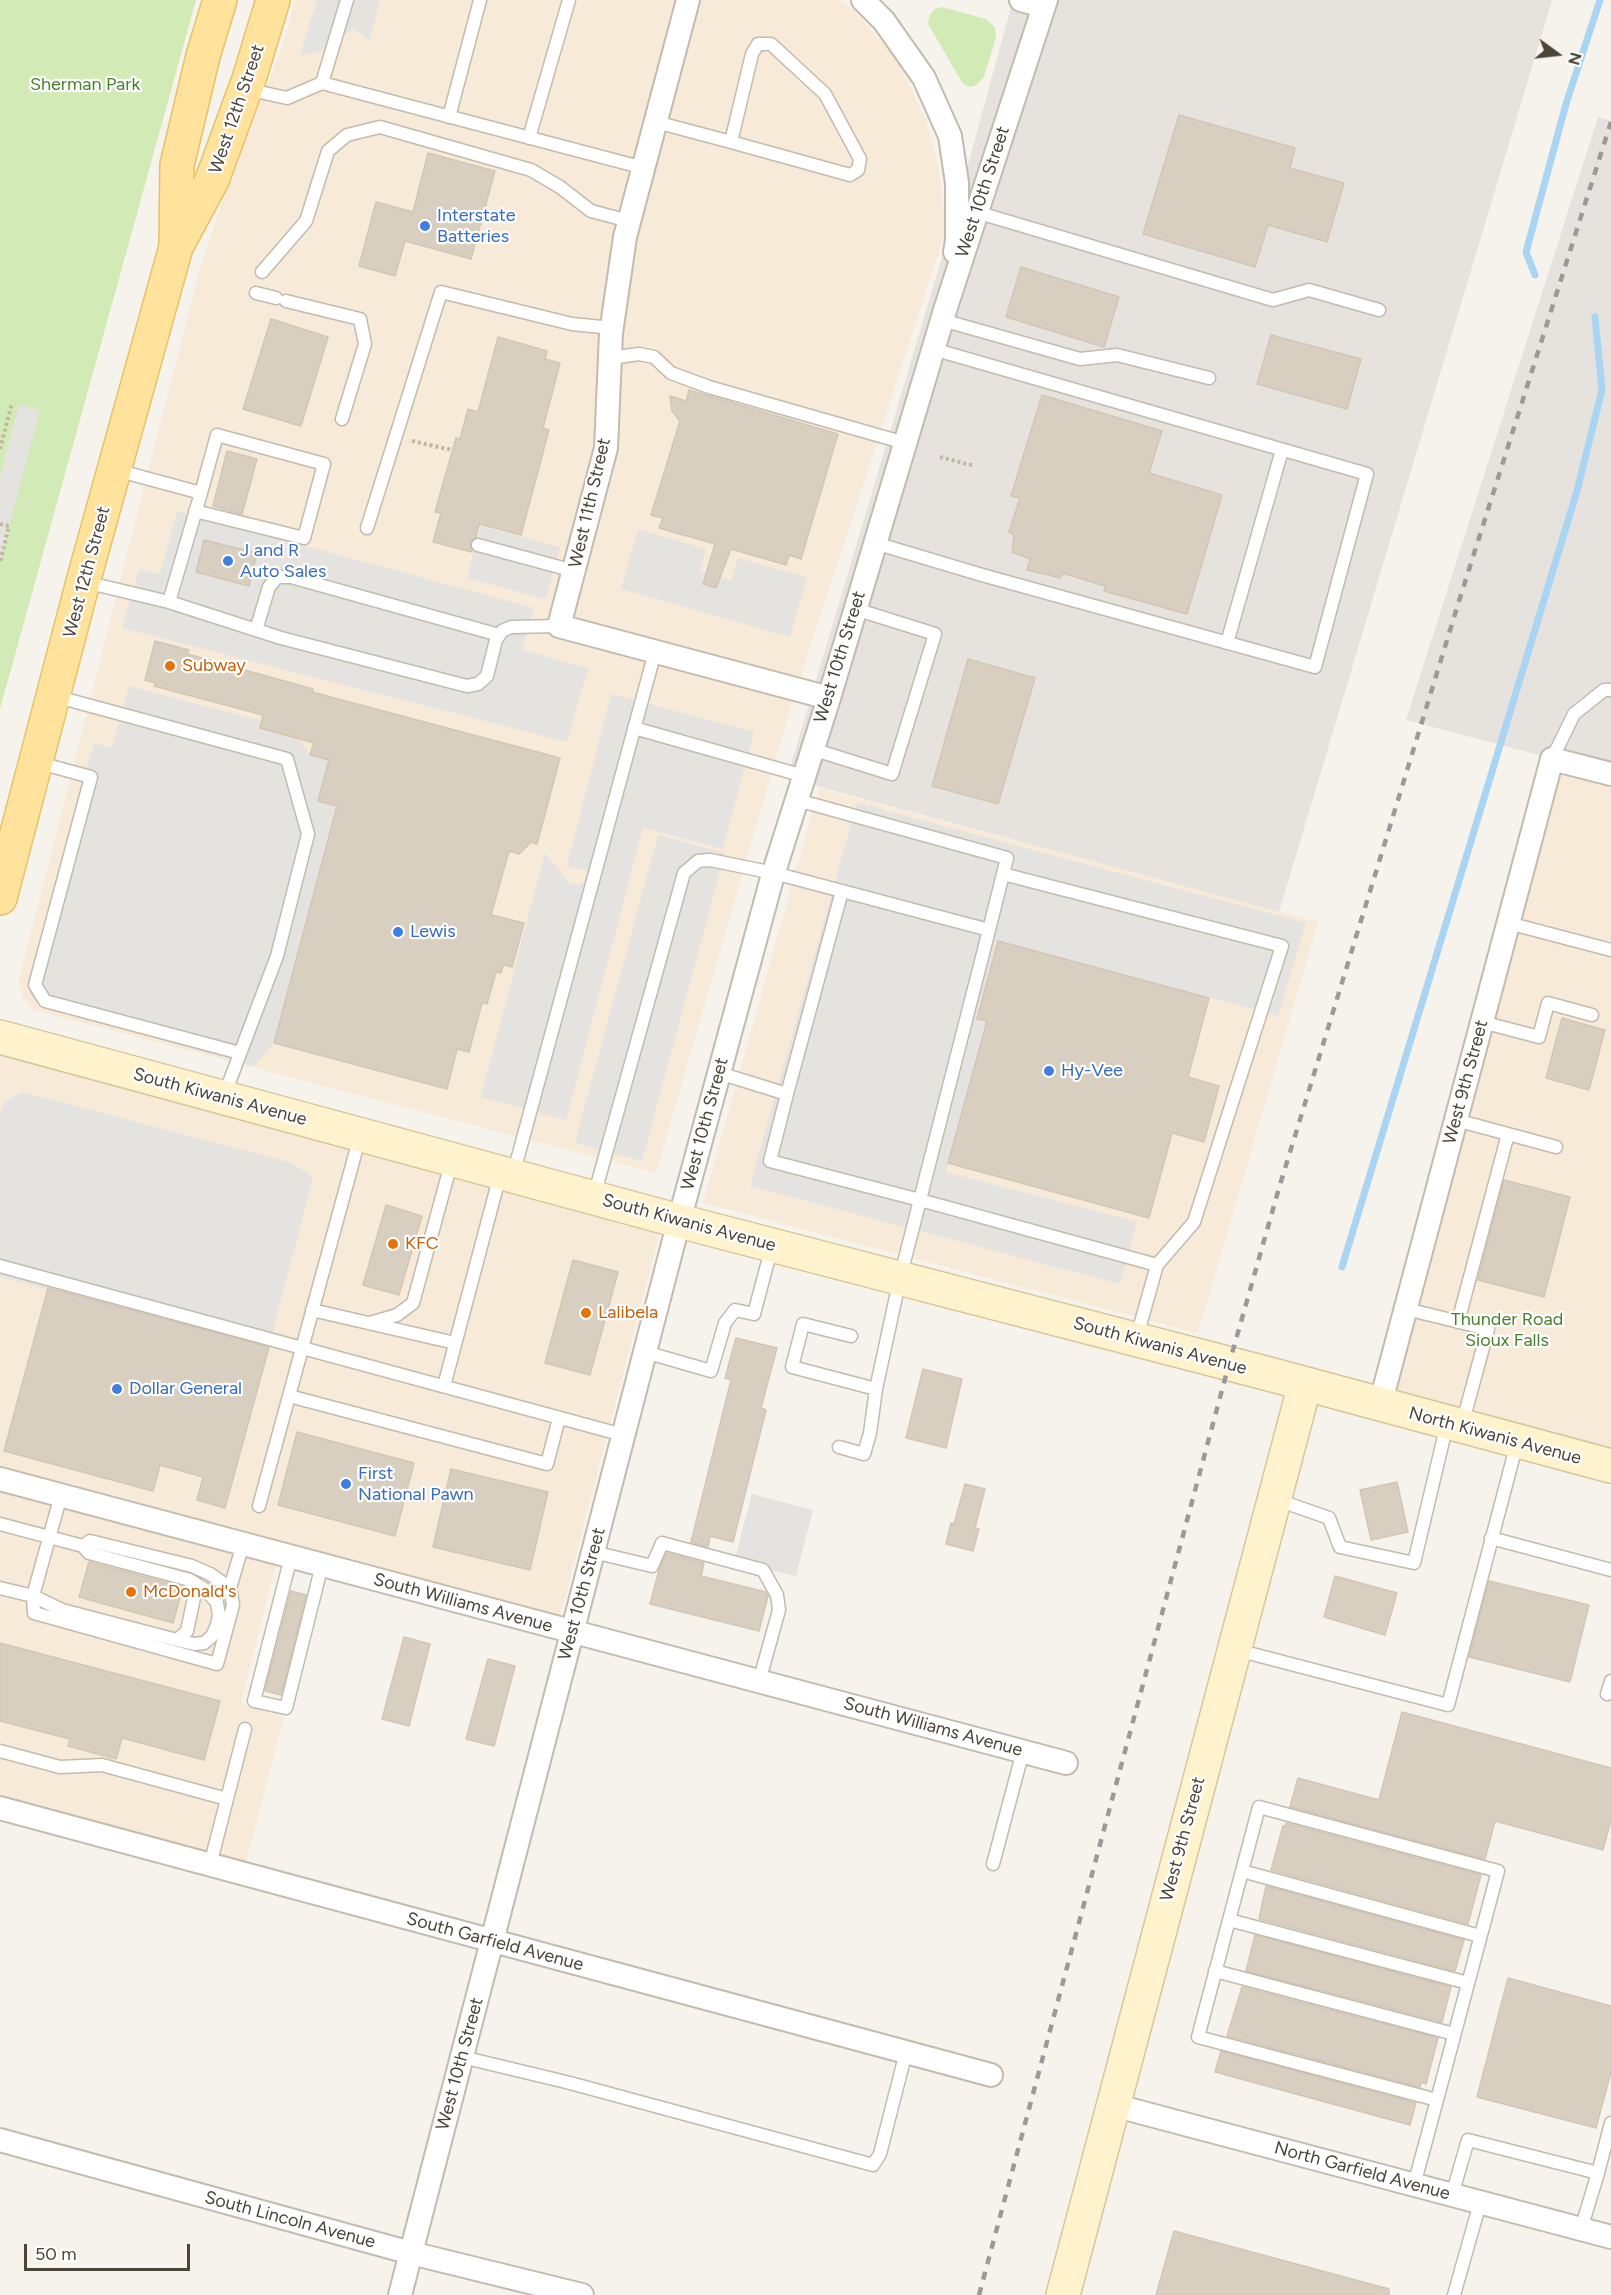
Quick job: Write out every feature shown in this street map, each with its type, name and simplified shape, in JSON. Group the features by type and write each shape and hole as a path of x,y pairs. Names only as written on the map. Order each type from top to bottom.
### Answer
{"main road":[{"name":"West 12th Street","path":"176,247 177,165 203,56 220,0"},
{"name":"West 12th Street","path":"0,898 83,582 176,247 212,180 273,0"},
{"name":"South Kiwanis Avenue","path":"0,1037 679,1221 1380,1405"},
{"name":"West 9th Street","path":"1063,2295 1305,1384"},
{"name":"North Kiwanis Avenue","path":"1380,1405 1611,1466"}],"street":[{"name":"West 11th Street","path":"560,626 606,447 612,328 625,237 688,0"},
{"path":"863,0 884,21 924,78 950,136 957,183 957,240 943,315"},
{"path":"1021,0 1045,3"},
{"name":"West 10th Street","path":"400,2295 679,1221 774,873 829,698 943,315 1045,3"},
{"path":"560,626 829,698"},
{"path":"1552,759 1611,774"},
{"name":"West 9th Street","path":"1380,1405 1552,759"},
{"name":"South Williams Avenue","path":"0,1479 1066,1762"},
{"name":"South Garfield Avenue","path":"0,1808 991,2075"},
{"name":"North Garfield Avenue","path":"1113,2105 1611,2237"},
{"name":"South Lincoln Avenue","path":"0,2140 411,2253 582,2295"}],"lane":[{"path":"322,83 347,0"},
{"path":"449,117 480,0"},
{"path":"529,138 569,0"},
{"path":"656,122 850,175 858,170 860,159 825,94 771,44 758,44 752,54 731,142"},
{"path":"245,88 287,98 322,83 644,168"},
{"path":"262,272 306,221 328,151 347,135 380,127 531,170 560,187 591,211 629,221"},
{"path":"976,212 1273,300 1309,290 1378,310"},
{"path":"367,528 441,291 572,324 612,328"},
{"path":"256,293 360,319 365,344 342,419"},
{"path":"943,315 1080,359 1117,355 1209,378"},
{"path":"875,543 1315,667 1367,474 933,349"},
{"path":"610,358 639,354 654,357 671,373 709,387 904,443"},
{"path":"169,602 195,511 201,493 217,435 324,464 304,538 195,511"},
{"path":"1227,643 1282,450"},
{"path":"115,469 201,493"},
{"path":"478,545 574,571"},
{"path":"256,630 268,588 277,577 291,577 499,634"},
{"path":"83,582 169,602 256,630 467,686 478,684 487,676 496,640 502,631 511,627 560,626"},
{"path":"812,749 892,774 936,634 855,609"},
{"path":"444,1386 507,1174 655,652"},
{"path":"1552,759 1574,714 1608,690 1611,678"},
{"path":"53,695 287,759 308,834 277,956 224,1098"},
{"path":"634,728 804,776"},
{"path":"36,762 91,777 35,985 45,1001 240,1053"},
{"path":"797,800 1007,858 900,1278 876,1389 870,1433 864,1454 839,1447"},
{"path":"594,1198 684,873 698,861 710,860 774,873 989,930"},
{"path":"1003,874 1282,946 1194,1222 1157,1265 1136,1340"},
{"path":"842,891 770,1161 1157,1265"},
{"path":"1508,923 1611,950"},
{"path":"1482,1022 1539,1037 1548,1003 1592,1014"},
{"path":"719,1073 787,1094"},
{"path":"1456,1120 1556,1147"},
{"path":"259,1506 360,1134"},
{"path":"1458,1322 1508,1134"},
{"path":"370,1323 397,1315 413,1304 452,1159"},
{"path":"645,1352 711,1371 724,1323 735,1310 754,1314 772,1245"},
{"path":"0,1266 623,1435"},
{"path":"1274,1498 1329,1518 1340,1547 1413,1563 1454,1425 1488,1329 1406,1309"},
{"path":"312,1310 455,1343"},
{"path":"851,1336 803,1324 792,1367 876,1389"},
{"path":"289,1396 547,1464 560,1418"},
{"path":"1233,1649 1448,1705 1517,1441"},
{"path":"61,1495 33,1596 34,1613 217,1664 233,1605 230,1588 243,1544"},
{"path":"0,1524 83,1546 89,1553 190,1580 206,1590 216,1603 219,1615 212,1636 204,1643 194,1644 62,1610 33,1596 0,1588"},
{"path":"1491,1538 1611,1570"},
{"path":"83,1546 90,1541 192,1566 210,1574 230,1588"},
{"path":"593,1552 652,1566 662,1543 763,1569 777,1595 779,1610 759,1682"},
{"path":"291,1557 254,1701 286,1708 322,1565"},
{"path":"177,1640 187,1630 194,1607 195,1593 190,1580"},
{"path":"1607,1694 1611,1680"},
{"path":"210,1865 245,1729"},
{"path":"0,1751 60,1767 102,1765 227,1799"},
{"path":"993,1864 1023,1751"},
{"path":"1414,2185 1437,2100 1480,1936 1498,1871 1259,1808 1198,2037 1437,2100"},
{"path":"1242,1871 1480,1936"},
{"path":"1229,1920 1468,1983"},
{"path":"1215,1971 1454,2034"},
{"path":"462,2057 570,2083 873,2166 880,2154 906,2052"},
{"path":"1581,2229 1611,2123"},
{"path":"1452,2195 1468,2140 1598,2173"},
{"path":"1454,2295 1480,2202"}],"path":[{"path":"0,449 12,403"},
{"path":"396,437 452,450"},
{"path":"940,457 975,466"},
{"path":"0,524 9,526 0,562"}],"shaded area":[{"path":"295,0 840,0 849,6 895,56 926,120 939,169 946,230 790,709 656,1173 34,1010 22,997 19,980 198,275 230,179 281,51"},
{"path":"317,0 380,0 370,40 353,29 319,52 300,55"},
{"path":"1013,0 1552,0 1279,912 787,778 951,227"},
{"path":"1598,117 1611,121 1611,774 1406,720"},
{"path":"19,404 40,410 0,562 0,476"},
{"path":"177,511 534,608 522,650 588,668 567,742 122,628 139,569 160,574"},
{"path":"481,526 560,547 546,599 467,578"},
{"path":"638,529 706,549 700,571 732,580 738,558 807,577 790,637 621,589"},
{"path":"129,686 262,721 260,728 299,739 310,755 329,760 337,806 274,1043 254,1066 46,1008 34,1000 28,989 94,743 112,748"},
{"path":"611,694 754,732 723,849 643,828 566,1120 481,1097 545,853 571,885 583,884 587,871 567,866"},
{"name":"Thunder Road Sioux Falls","path":"1552,759 1611,774 1611,1466 1380,1405"},
{"path":"819,788 1318,922 1198,1333 703,1203"},
{"path":"857,803 1306,923 1278,1016 998,941 977,1018 987,1021 946,1172 1137,1222 1120,1284 750,1186"},
{"path":"658,835 725,853 642,1161 575,1143"},
{"path":"0,1052 660,1232 560,1616 0,1466"},
{"path":"22,1092 292,1163 313,1177 269,1346 0,1277 0,1116 2,1107 10,1098"},
{"path":"0,1490 276,1563 241,1703 284,1716 245,1866 0,1800"},
{"path":"752,1494 813,1510 796,1576 734,1562"}],"green space":[{"name":"Sherman Park","path":"0,0 196,0 0,709"},
{"path":"942,7 986,19 995,27 996,37 984,77 971,87 963,84 928,24 930,14"}],"building":[{"path":"1179,115 1295,148 1290,168 1344,183 1327,242 1268,225 1255,267 1143,234"},
{"name":"Interstate Batteries","path":"428,153 495,171 471,259 405,241 395,276 359,266 376,202 413,212"},
{"path":"1021,267 1119,297 1104,347 1006,317"},
{"path":"271,319 328,337 301,426 243,409"},
{"path":"1271,335 1361,359 1347,409 1257,384"},
{"path":"498,337 547,351 545,359 560,363 543,428 549,430 521,535 479,524 476,537 470,542 472,552 433,542 441,513 435,512 456,438 460,439 468,409 478,412"},
{"path":"689,390 838,434 801,559 789,555 786,565 731,549 716,588 703,584 715,544 659,528 663,518 651,515 680,421 672,411 670,396 686,401"},
{"path":"1042,395 1162,431 1149,473 1222,495 1187,614 1104,591 1105,586 1062,573 1061,578 1027,570 1030,559 1012,552 1014,535 1009,532 1020,498 1011,496"},
{"path":"227,451 257,459 242,514 213,506"},
{"path":"204,540 257,553 249,586 196,572"},
{"path":"155,641 189,650 187,654 313,689 312,692 560,758 537,844 531,842 519,854 509,851 491,915 524,923 512,967 503,965 501,973 496,972 487,1004 482,1003 469,1052 457,1049 447,1089 274,1043 337,806 318,801 329,760 310,755 314,743 260,728 263,715 154,686 155,683 145,680"},
{"path":"968,659 1035,678 998,804 932,786"},
{"path":"998,941 1209,998 1188,1077 1219,1086 1204,1142 1172,1133 1149,1218 948,1163 987,1021 977,1019"},
{"path":"1562,1018 1605,1030 1589,1090 1546,1078"},
{"path":"1504,1180 1570,1197 1544,1297 1478,1280"},
{"path":"386,1205 422,1216 399,1295 363,1285"},
{"path":"573,1260 618,1272 590,1375 545,1363"},
{"path":"48,1288 269,1347 225,1508 197,1500 203,1477 160,1465 153,1491 4,1451"},
{"path":"736,1338 777,1348 761,1408 766,1410 733,1542 710,1536 708,1547 691,1542 731,1380 725,1378"},
{"path":"923,1369 962,1379 946,1448 906,1438"},
{"name":"First National Pawn","path":"297,1432 414,1463 395,1536 278,1505"},
{"path":"451,1469 548,1492 530,1570 433,1547"},
{"path":"1397,1482 1408,1532 1371,1540 1360,1490"},
{"path":"965,1484 985,1489 975,1528 979,1529 973,1551 946,1544"},
{"path":"666,1553 704,1563 701,1576 766,1592 768,1596 759,1631 650,1604"},
{"name":"McDonald's","path":"89,1562 183,1587 173,1623 79,1597"},
{"path":"1335,1576 1397,1593 1385,1635 1324,1617"},
{"path":"1489,1581 1589,1605 1570,1682 1469,1657"},
{"path":"291,1591 306,1595 281,1695 265,1691"},
{"path":"404,1637 430,1644 409,1726 382,1719"},
{"path":"0,1643 220,1701 204,1760 122,1738 116,1759 68,1746 70,1739 0,1721"},
{"path":"488,1659 515,1666 494,1746 466,1739"},
{"path":"1402,1712 1611,1768 1611,1820 1603,1850 1495,1821 1485,1859 1290,1807 1298,1778 1379,1800"},
{"path":"1286,1823 1481,1875 1468,1924 1271,1870 1283,1826 1285,1827"},
{"path":"1266,1886 1464,1940 1455,1971 1259,1919"},
{"path":"1255,1935 1451,1987 1442,2022 1246,1971"},
{"path":"1508,1978 1611,2006 1611,2072 1596,2128 1477,2097"},
{"path":"1242,1987 1438,2038 1426,2084 1421,2082 1420,2087 1227,2036"},
{"path":"1221,2051 1416,2103 1410,2125 1215,2072"},
{"path":"1174,2231 1389,2289 1389,2295 1156,2295"}],"waterway":[{"path":"1535,275 1526,252 1566,104 1600,0"},
{"path":"1342,1267 1577,491 1602,390 1595,317"}],"railway":[{"path":"979,2295 1229,1364 1279,1188 1459,601 1611,122"}],"place":[{"name":"Interstate Batteries","path":"425,226"},
{"name":"J and R Auto Sales","path":"228,561"},
{"name":"Subway","path":"170,666"},
{"name":"Lewis","path":"398,932"},
{"name":"Hy-Vee","path":"1049,1071"},
{"name":"KFC","path":"393,1244"},
{"name":"Lalibela","path":"586,1313"},
{"name":"Dollar General","path":"117,1389"},
{"name":"First National Pawn","path":"346,1484"},
{"name":"McDonald's","path":"131,1592"}]}
